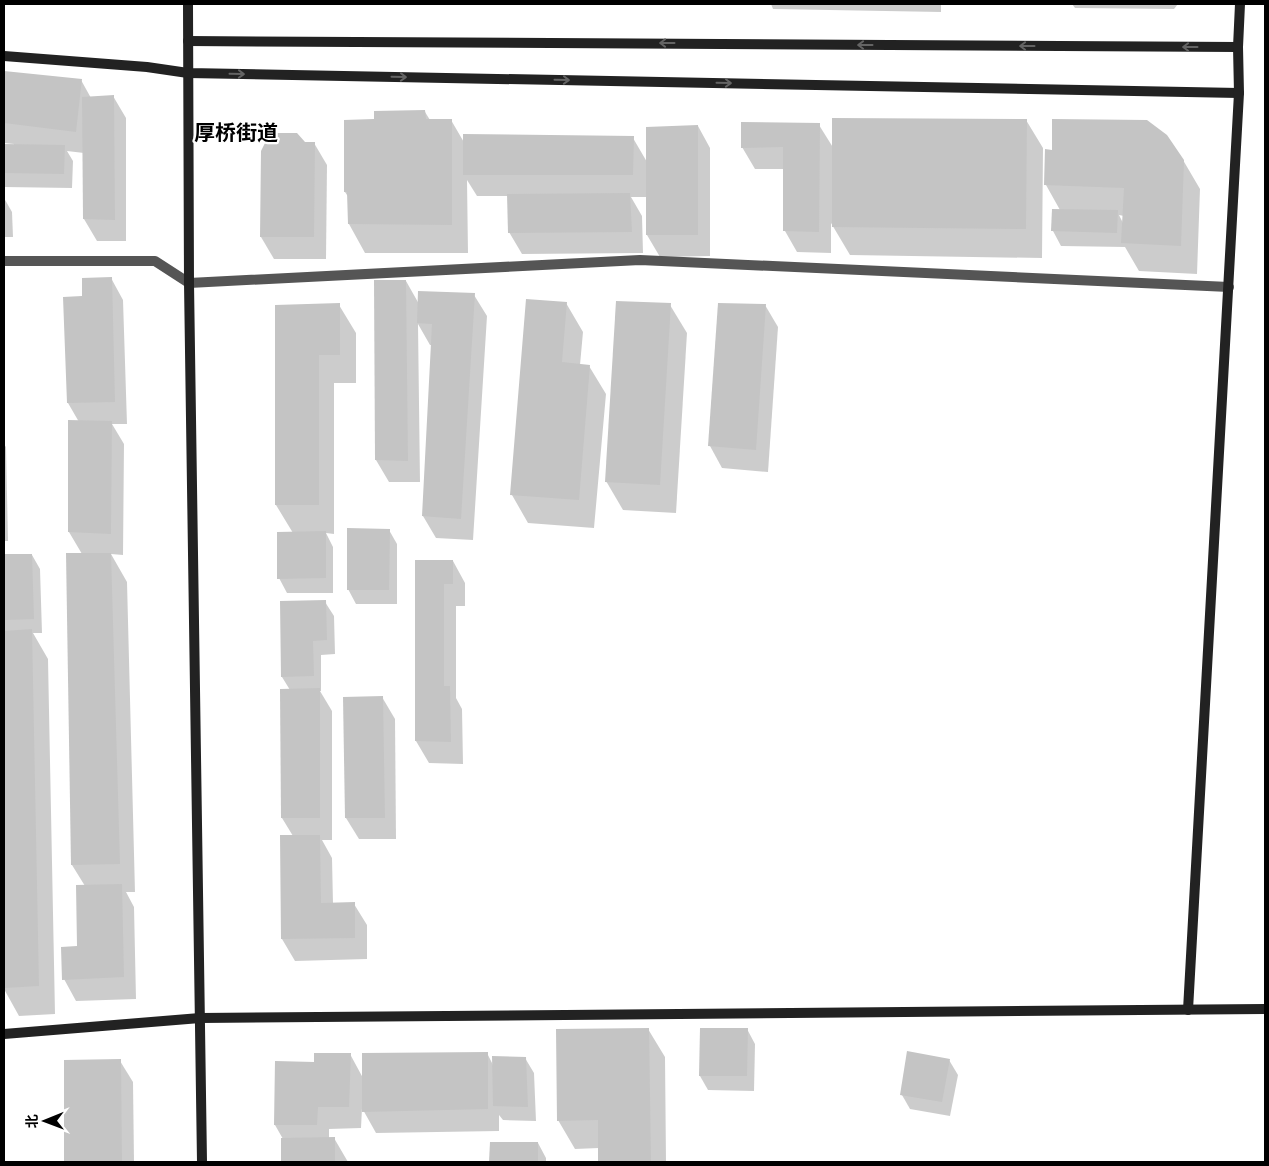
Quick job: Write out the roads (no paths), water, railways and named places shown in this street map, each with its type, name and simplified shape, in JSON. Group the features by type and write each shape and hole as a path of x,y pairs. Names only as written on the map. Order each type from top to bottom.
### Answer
{"street":[{"path":"188,4 189,283 202,1162"},
{"path":"1188,1010 1229,287 1239,93 1238,47 1240,4"},
{"path":"188,41 1238,47"},
{"path":"4,56 147,67 188,73 1239,93"},
{"path":"4,261 155,261 189,283 640,260 1229,287"},
{"path":"4,1034 200,1018 1265,1009"}],"district":[{"name":"厚桥街道","path":"236,133"}]}
